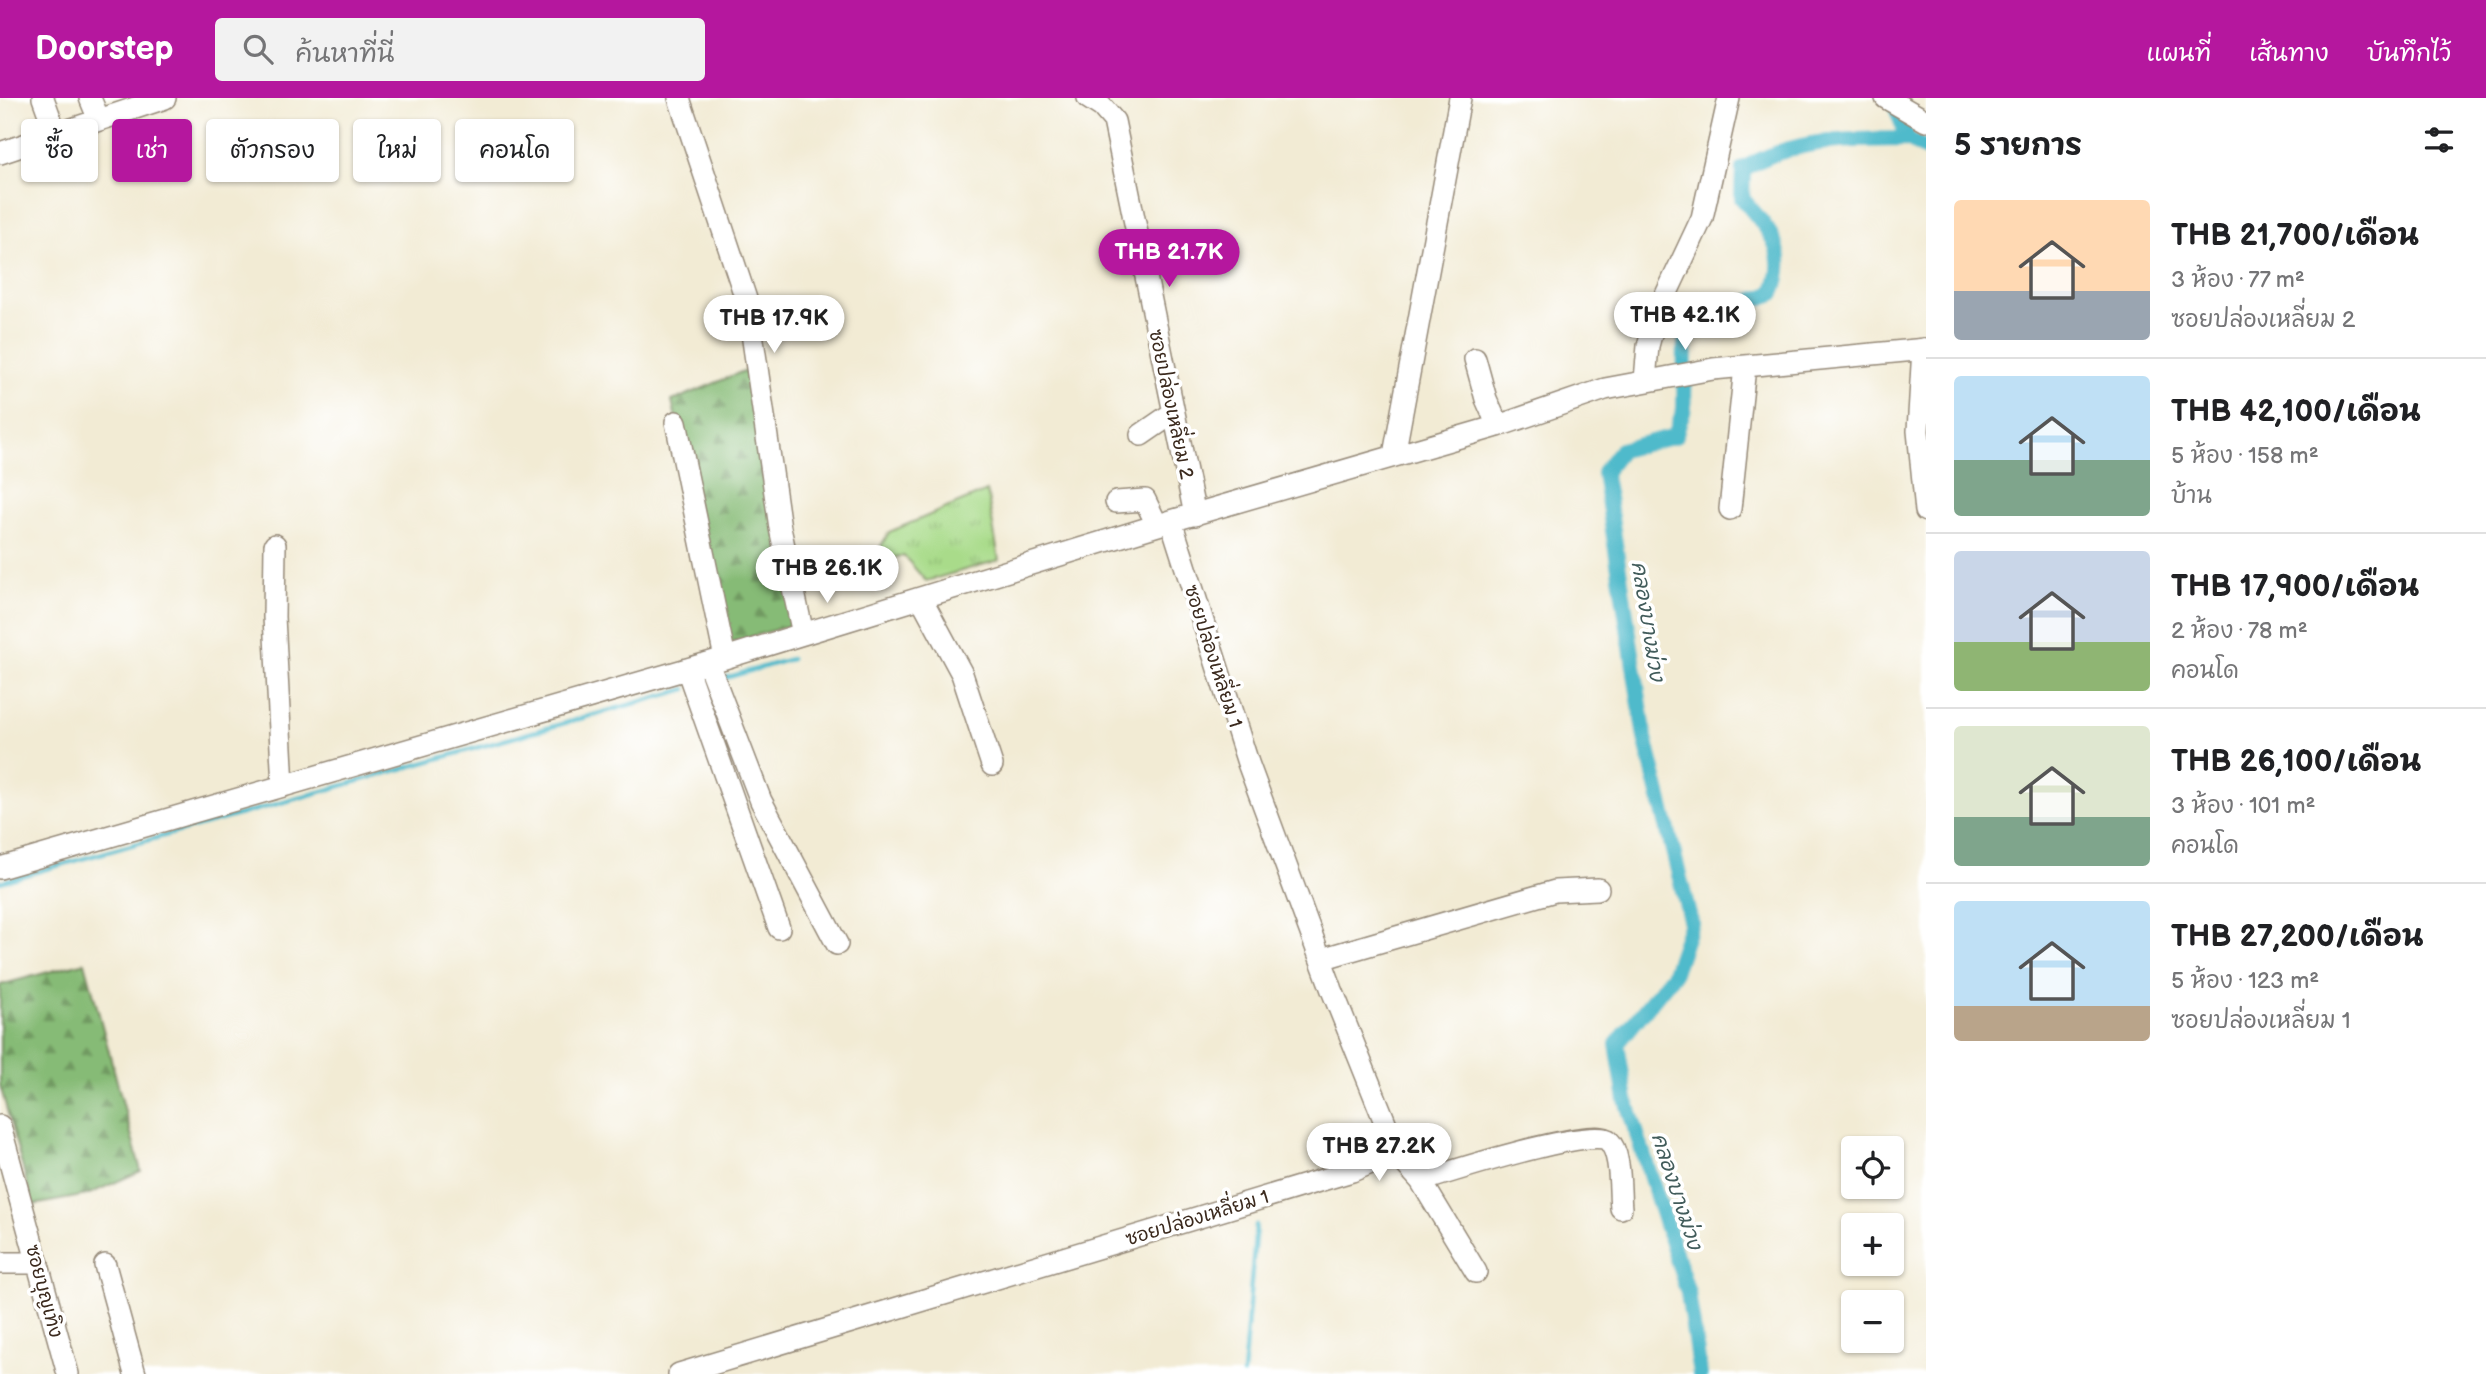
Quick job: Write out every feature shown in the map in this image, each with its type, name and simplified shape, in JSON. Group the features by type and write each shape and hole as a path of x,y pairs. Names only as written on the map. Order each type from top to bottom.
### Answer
{"street":[{"path":"43,98 51,119"},
{"path":"90,98 99,120 165,98"},
{"path":"679,98 748,305 780,528 803,634"},
{"name":"ซอยปล่องเหลี่ยม 2","path":"1088,98 1102,107 1114,121 1195,515"},
{"path":"1394,455 1460,98"},
{"path":"1654,378 1648,346 1656,316 1702,218 1728,98"},
{"path":"1886,98 1917,116"},
{"path":"0,153 21,146"},
{"path":"0,868 707,664 1164,523 1499,426 1605,388 1654,378 1713,369 1924,349 1918,416 1926,511"},
{"path":"1475,359 1486,399 1499,426"},
{"path":"1730,509 1745,367"},
{"path":"1141,435 1173,413"},
{"path":"676,422 707,664 779,928"},
{"path":"1116,502 1145,500 1164,523"},
{"name":"ซอยปล่องเหลี่ยม 1","path":"685,1373 1352,1171 1387,1157 1393,1150 1393,1142 1248,763 1164,523"},
{"path":"275,545 274,617 284,786"},
{"path":"921,598 962,674 992,765"},
{"path":"707,664 761,801 837,944"},
{"path":"1321,959 1555,891 1598,889"},
{"name":"ซอยบุญเทิง","path":"0,1126 68,1374"},
{"path":"1421,1181 1528,1150 1589,1136 1603,1137 1609,1141 1613,1150 1621,1208"},
{"path":"1393,1150 1421,1181 1476,1272"},
{"path":"0,1263 38,1263"},
{"path":"105,1265 135,1374"}],"green space":[{"path":"746,370 792,612 789,626 728,643 672,401"},
{"path":"987,491 999,560 926,581 904,556 873,560 889,532"},
{"path":"85,962 141,1171 87,1195 33,1205 0,1085 0,985"}],"waterway":[{"name":"คลองบางม่วง","path":"1700,1374 1688,1293 1626,1100 1617,1044 1673,975 1691,923 1645,738 1604,472 1621,450 1675,436 1684,409 1685,342 1700,320 1773,293 1778,278 1778,252 1768,231 1742,198 1743,169 1783,151 1823,142 1908,139 1893,100"},
{"path":"1908,139 1926,149"},
{"path":"722,679 791,659"},
{"path":"0,882 686,689"},
{"path":"1243,1374 1256,1225"}]}
